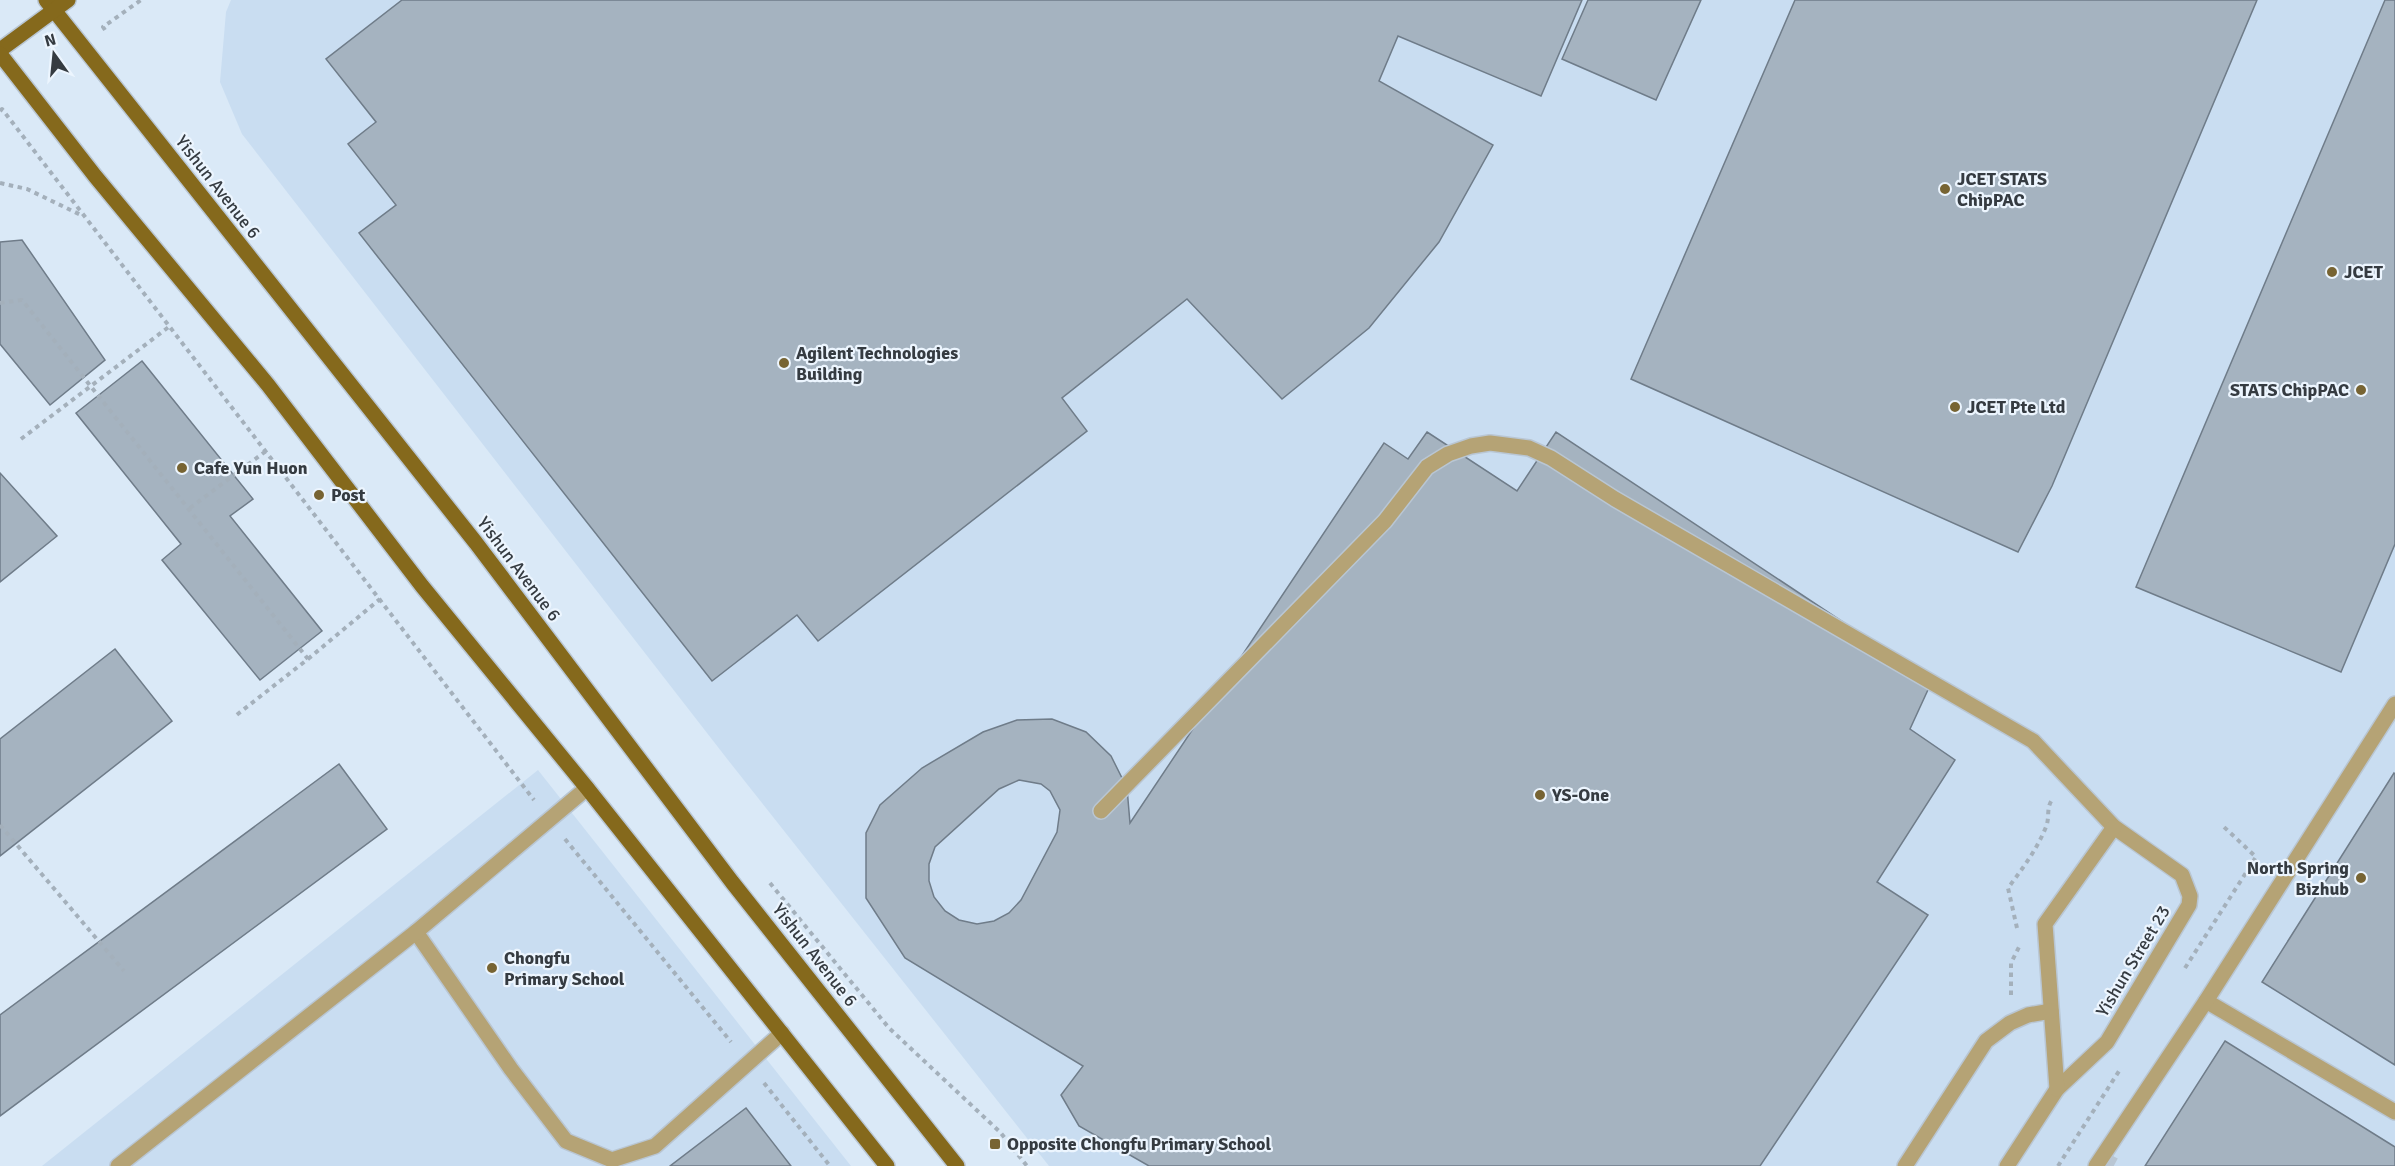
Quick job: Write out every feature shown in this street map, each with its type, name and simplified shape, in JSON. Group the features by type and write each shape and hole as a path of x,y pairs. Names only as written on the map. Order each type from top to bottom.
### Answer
{"main road":[{"path":"68,0 50,5 0,52 95,176 268,385 422,586 587,788 887,1166"},
{"name":"Yishun Avenue 6","path":"50,5 476,543 732,882 957,1166"}],"street":[{"path":"1101,811 1385,521 1427,467 1448,454 1471,446 1490,443 1529,448 1551,458 1615,499 2033,741 2114,827 2045,924 2057,1089"},
{"path":"2096,1166 2206,1001 2395,704"},
{"path":"118,1166 416,932 587,788"},
{"name":"Yishun Street 23","path":"2007,1166 2057,1089 2108,1042 2188,905 2190,896 2182,875 2114,827"},
{"path":"416,932 566,1142 610,1163 655,1146 782,1033"},
{"path":"2206,1001 2395,1112"},
{"path":"1905,1166 1986,1041 2010,1023 2028,1015 2051,1011"}],"path":[{"path":"103,27 141,0"},
{"path":"0,111 2,109 549,819 830,1166"},
{"path":"0,183 27,189 85,217"},
{"path":"0,303 22,300 308,659"},
{"path":"21,439 170,326"},
{"path":"190,508 266,451"},
{"path":"234,717 380,599"},
{"path":"2018,934 2008,888 2029,860 2048,824 2048,806 2068,777"},
{"path":"0,825 124,971"},
{"path":"2010,1023 2011,963 2020,945 2019,939"}],"shaded area":[{"path":"231,0 2395,0 2395,1166 1049,1166 728,760 242,134 220,82 226,12"},
{"name":"Chongfu Primary School","path":"538,770 851,1166 42,1166"}],"building":[{"name":"Agilent Technologies Building","path":"402,0 1582,0 1541,96 1398,36 1379,81 1493,145 1439,242 1369,328 1282,399 1187,299 1062,398 1087,431 818,641 797,615 712,681 359,233 396,205 348,144 376,122 326,59"},
{"path":"1588,0 1701,0 1656,100 1562,59"},
{"name":"JCET STATS ChipPAC","path":"1795,0 2257,0 2052,486 2018,552 1631,379"},
{"name":"JCET","path":"2385,0 2395,0 2395,544 2341,672 2136,587"},
{"path":"22,240 105,360 50,405 0,344 0,242"},
{"path":"142,361 253,499 230,516 322,631 260,680 162,560 181,544 76,413"},
{"name":"YS-One","path":"1427,432 1517,491 1556,432 1932,681 1910,729 1955,760 1877,882 1928,915 1760,1166 1149,1166 1079,1126 1061,1095 1083,1066 905,958 866,898 866,833 880,805 922,768 983,732 1017,720 1052,719 1086,732 1111,756 1127,788 1130,823 1384,443 1408,459","holes":["1019,780 1041,784 1050,791 1060,810 1057,832 1021,900 1009,913 994,921 977,924 959,920 945,911 934,897 929,881 929,864 935,847 999,789"]},
{"path":"0,473 57,536 0,582"},
{"path":"115,649 172,721 0,856 0,739"},
{"path":"339,764 387,829 0,1116 0,1015"},
{"name":"North Spring Bizhub","path":"2395,774 2395,1065 2262,982"},
{"path":"2225,1041 2395,1147 2395,1166 2145,1166"},
{"path":"746,1108 791,1166 670,1166"}],"tunnel":[{"path":"2101,1158 2116,1166"}],"place":[{"name":"JCET STATS ChipPAC","path":"1945,189"},
{"name":"JCET","path":"2332,272"},
{"name":"Agilent Technologies Building","path":"784,363"},
{"name":"STATS ChipPAC","path":"2361,390"},
{"name":"JCET Pte Ltd","path":"1955,407"},
{"name":"Cafe Yun Huon","path":"182,468"},
{"name":"Post","path":"319,495"},
{"name":"YS-One","path":"1540,795"},
{"name":"North Spring Bizhub","path":"2361,878"},
{"name":"Chongfu Primary School","path":"492,968"},
{"name":"Opposite Chongfu Primary School","path":"995,1144"}]}
